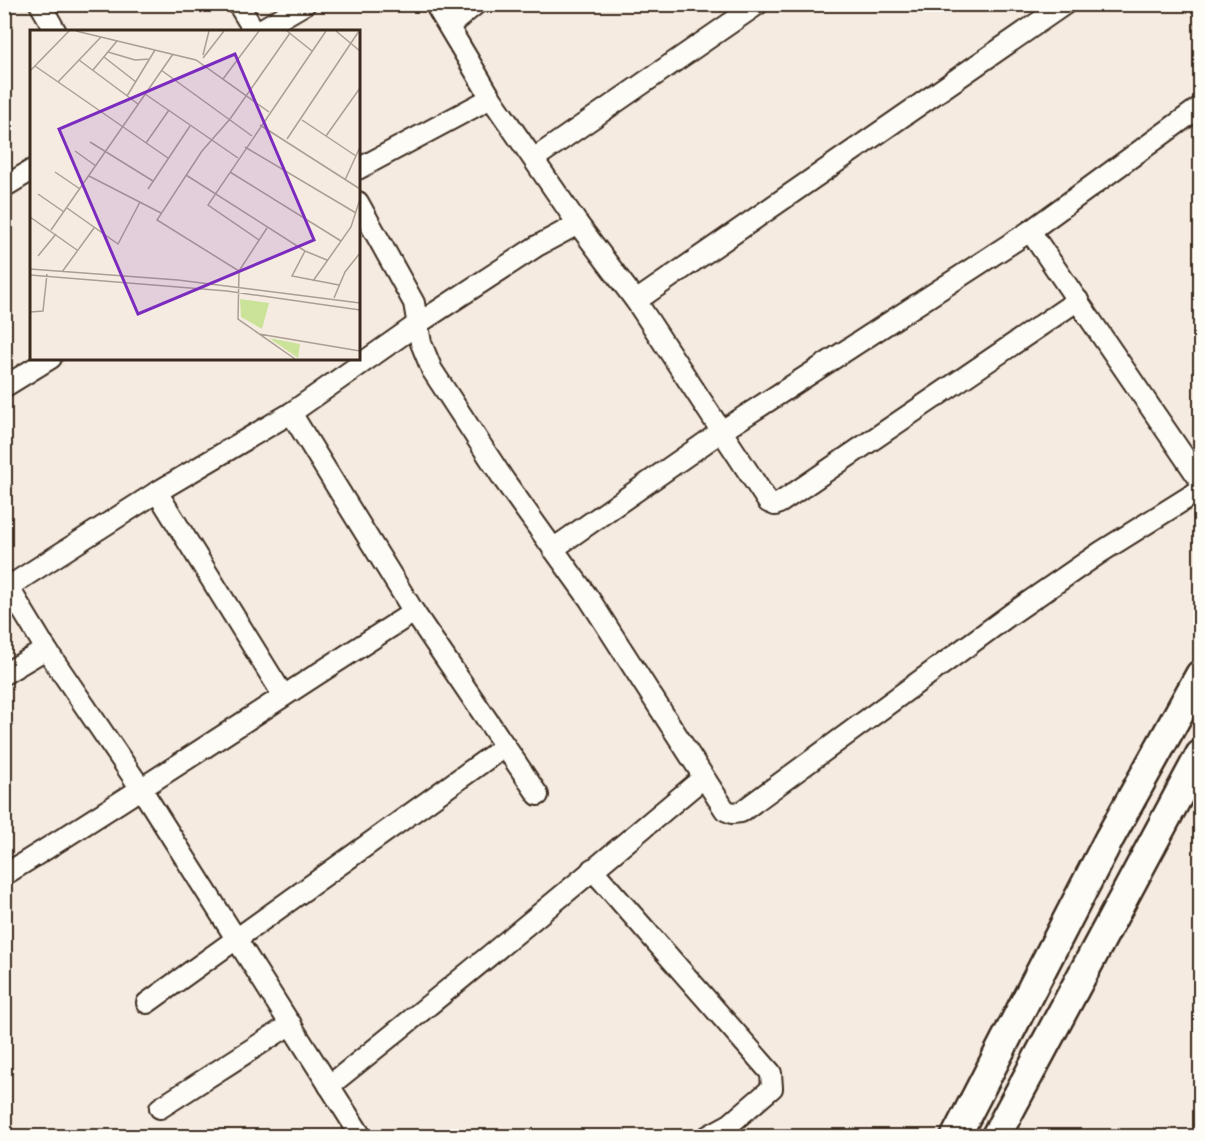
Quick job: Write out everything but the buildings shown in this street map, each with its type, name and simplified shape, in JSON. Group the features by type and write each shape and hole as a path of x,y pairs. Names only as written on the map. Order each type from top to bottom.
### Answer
{"main road":[{"path":"956,1137 1109,838 1200,675"},
{"path":"996,1137 1200,755"}],"street":[{"path":"40,4 55,30"},
{"path":"238,4 255,30"},
{"path":"259,30 304,4"},
{"path":"435,4 491,98 535,158 578,224 636,301 764,497 775,505 1078,300"},
{"path":"449,26 476,4"},
{"path":"535,158 758,4"},
{"path":"636,301 1065,4"},
{"path":"360,168 491,98"},
{"path":"553,549 722,431 1030,231 1200,107"},
{"path":"4,187 30,171"},
{"path":"360,206 406,286 419,322 421,343 432,370 590,600 703,778 725,810 732,813 741,812 1011,614 1130,533 1200,490"},
{"path":"361,1137 142,790 46,649 6,584 291,413 419,322 537,246 578,224"},
{"path":"1030,231 1200,480"},
{"path":"4,387 48,360"},
{"path":"291,413 414,612 538,795"},
{"path":"157,492 283,695"},
{"path":"4,875 142,790 283,695 414,612"},
{"path":"4,674 46,649"},
{"path":"147,1003 505,746"},
{"path":"328,1086 703,778"},
{"path":"592,870 771,1073 772,1088 730,1124 708,1137"},
{"path":"160,1108 291,1024"}]}
